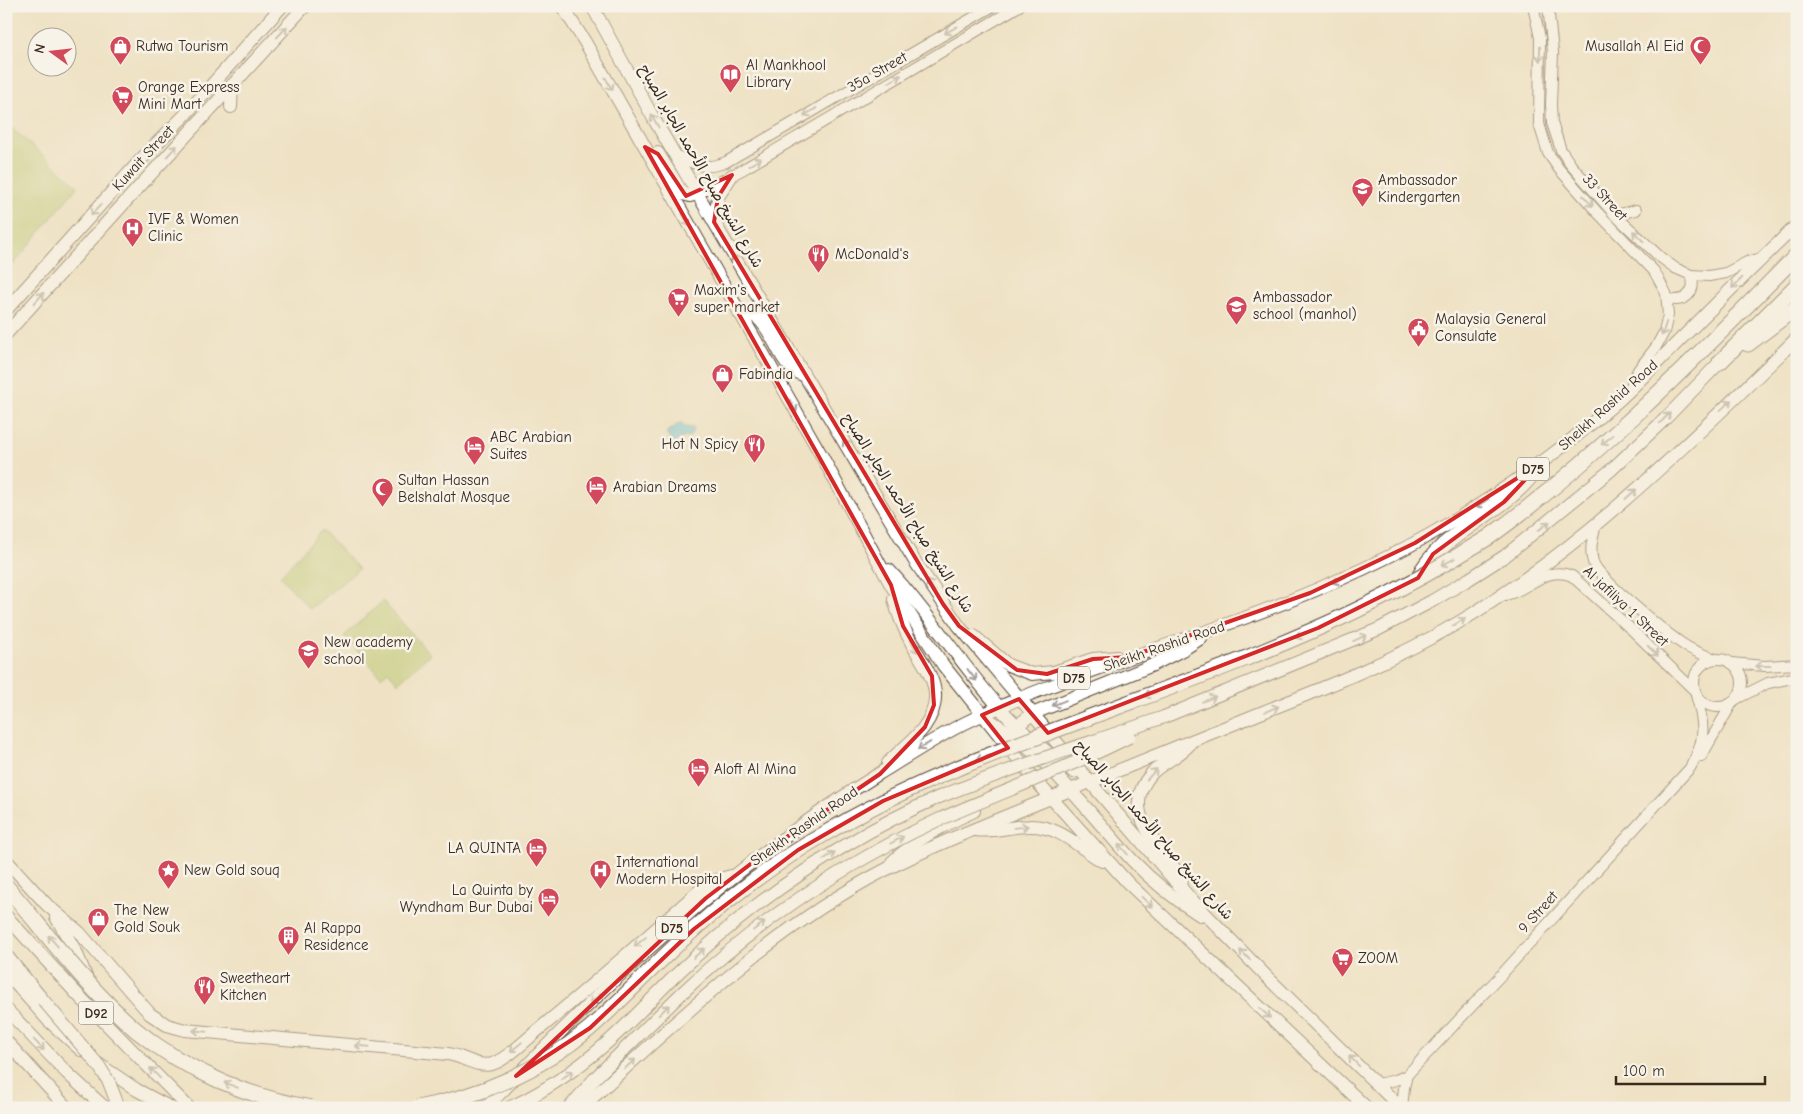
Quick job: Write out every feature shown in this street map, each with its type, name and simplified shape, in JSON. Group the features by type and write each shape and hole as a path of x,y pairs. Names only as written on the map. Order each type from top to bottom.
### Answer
{"highway":[{"path":"417,1108 486,1089 525,1072 561,1050 590,1028 694,929 744,888 826,832 883,801 950,771 1285,642 1354,612 1489,537 1529,508 1584,462 1642,409 1797,255"},
{"path":"1720,362 1797,285"},
{"path":"1720,362 1758,338 1797,307"},
{"path":"1418,578 1433,554 1504,502 1529,479 1541,463"},
{"path":"6,886 103,999 138,1031 194,1068 230,1086 269,1099 311,1108"}],"main road":[{"name":"Kuwait Street","path":"6,310 282,6"},
{"name":"Kuwait Street","path":"6,334 305,6"},
{"path":"562,6 585,42 823,458 891,585 943,665 1036,781 1113,867 1147,902 1367,1108"},
{"name":"شارع الشيخ صباح الأحمد الجابر الصباح","path":"592,6 697,194 914,560 959,626 1032,714 1057,759 1090,782 1214,924 1402,1108"},
{"path":"230,107 232,85"},
{"path":"645,147 652,149 658,154 683,194 690,196 697,194"},
{"path":"109,219 118,201 148,168 149,160 146,154"},
{"path":"714,222 718,197 732,175"},
{"name":"Sheikh Rashid Road","path":"486,1108 555,1036 672,928 736,875 843,796 937,738 982,715 1129,657 1213,629 1310,593 1381,561 1449,524 1482,504 1541,463 1592,423 1630,389 1797,225"},
{"path":"739,313 747,313 758,318 783,358 792,368 806,378"},
{"path":"581,1108 745,962 799,922 883,871 972,830 1377,666 1438,634 1500,596 1549,562 1596,524 1642,484 1797,338"},
{"path":"509,1108 542,1091 582,1064 622,1030 681,970 728,928 785,884 892,820 952,792 1164,717 1379,629 1432,602 1505,556 1612,470 1720,362"},
{"path":"875,556 915,600 1000,707 1016,731"},
{"path":"880,774 924,727 932,712 935,698 932,676 903,626 891,585"},
{"path":"959,626 1008,665 1032,674 1054,672 1094,660 1129,657"},
{"path":"1011,751 1016,731 1032,714 1169,658 1213,629"},
{"path":"982,715 1016,731 1057,759 1072,790 1145,872 1185,905 1214,924"},
{"path":"569,1108 596,1077 719,959 757,928 824,883 864,858 940,820 1118,742 1164,717"},
{"path":"1188,896 1176,870 1146,829 1141,816 1140,802 1143,788 1150,776 1159,766 1181,753 1194,740"},
{"path":"883,871 904,851 927,834 1036,781 1057,759"},
{"path":"972,830 992,832 1024,826 1045,828 1067,837 1092,856 1113,867"},
{"path":"6,860 50,909 79,932 150,1014 161,1022 173,1027 192,1030 448,1054 460,1056 475,1064 484,1065 494,1064 502,1059 586,990 700,890 720,878 736,875"},
{"path":"50,909 76,952 89,983 98,1015"},
{"name":"D92","path":"6,916 98,1015 189,1108"},
{"path":"6,954 99,1066 119,1108"},
{"path":"6,973 48,1020 81,1051 124,1082 171,1108"},
{"path":"6,1009 54,1060 105,1108"},
{"path":"6,1041 67,1108"}],"street":[{"name":"35a Street","path":"675,155 701,167 716,166 726,162 993,6"},
{"name":"35a Street","path":"697,194 1019,6"},
{"name":"33 Street","path":"1533,6 1540,38 1539,124 1548,153 1559,169 1598,213 1654,271 1662,282 1667,298 1668,315 1664,332 1656,347 1638,370 1630,389"},
{"name":"33 Street","path":"1548,6 1553,52 1551,104 1554,132 1561,150 1571,165 1615,215 1667,263 1691,275 1717,275 1762,258"},
{"path":"1615,215 1636,210"},
{"path":"1667,298 1680,300 1688,296 1692,288 1691,275"},
{"name":"Al jafiliya 1 Street","path":"1596,524 1591,553 1592,560 1599,572 1629,601 1677,640 1693,650 1715,659"},
{"name":"Al jafiliya 1 Street","path":"1500,596 1518,591 1550,573 1561,572 1572,576 1632,630 1696,693"},
{"path":"1797,664 1765,666 1730,663 1715,659 1705,663 1697,670 1694,680 1696,693 1703,703 1712,707 1723,707 1768,683 1797,677"},
{"path":"1730,663 1738,670 1741,679 1741,690 1734,701"},
{"name":"9 Street","path":"1690,768 1700,748 1703,733 1702,718 1696,693"},
{"name":"9 Street","path":"1377,1084 1389,1082 1407,1075 1502,974 1690,768 1699,761 1734,701"},
{"path":"1402,1108 1407,1075"}],"highlighted area":[{"path":"645,147 658,154 686,196 732,175 718,197 714,222 943,604 959,626 1017,670 1047,674 1093,659 1129,657 1310,593 1415,543 1541,463 1504,502 1433,554 1418,578 1318,628 1048,733 1019,699 982,715 1008,748 883,801 798,850 694,929 590,1028 516,1076 706,898 778,843 880,774 925,727 934,705 932,676 903,626 891,585"}],"green space":[{"path":"6,123 78,186 11,267 6,268"},
{"path":"322,530 359,569 310,609 280,576"},
{"path":"383,601 430,654 398,683 388,671 381,677 344,636"}],"water":[{"path":"681,422 685,427 694,428 690,436 679,439 674,444 666,433"}],"place":[{"name":"Rutwa Tourism","path":"120,65"},
{"name":"Musallah Al Eid","path":"1700,65"},
{"name":"Al Mankhool Library","path":"730,93"},
{"name":"Orange Express Mini Mart","path":"122,115"},
{"name":"Ambassador Kindergarten","path":"1362,208"},
{"name":"IVF & Women Clinic","path":"132,247"},
{"name":"McDonald's","path":"819,273"},
{"name":"Maxim's super market","path":"678,318"},
{"name":"Ambassador school (manhol)","path":"1237,325"},
{"name":"Malaysia General Consulate","path":"1419,347"},
{"name":"Fabindia","path":"723,393"},
{"name":"Hot N Spicy","path":"754,463"},
{"name":"ABC Arabian Suites","path":"474,465"},
{"name":"Arabian Dreams","path":"597,506"},
{"name":"Sultan Hassan Belshalat Mosque","path":"382,508"},
{"name":"New academy school","path":"308,670"},
{"name":"Aloft Al Mina","path":"698,788"},
{"name":"LA QUINTA","path":"537,867"},
{"name":"New Gold souq","path":"168,889"},
{"name":"International Modern Hospital","path":"600,890"},
{"name":"La Quinta by Wyndham Bur Dubai","path":"549,918"},
{"name":"The New Gold Souk","path":"98,938"},
{"name":"Al Rappa Residence","path":"288,956"},
{"name":"ZOOM","path":"1342,977"},
{"name":"Sweetheart Kitchen","path":"204,1006"}]}
